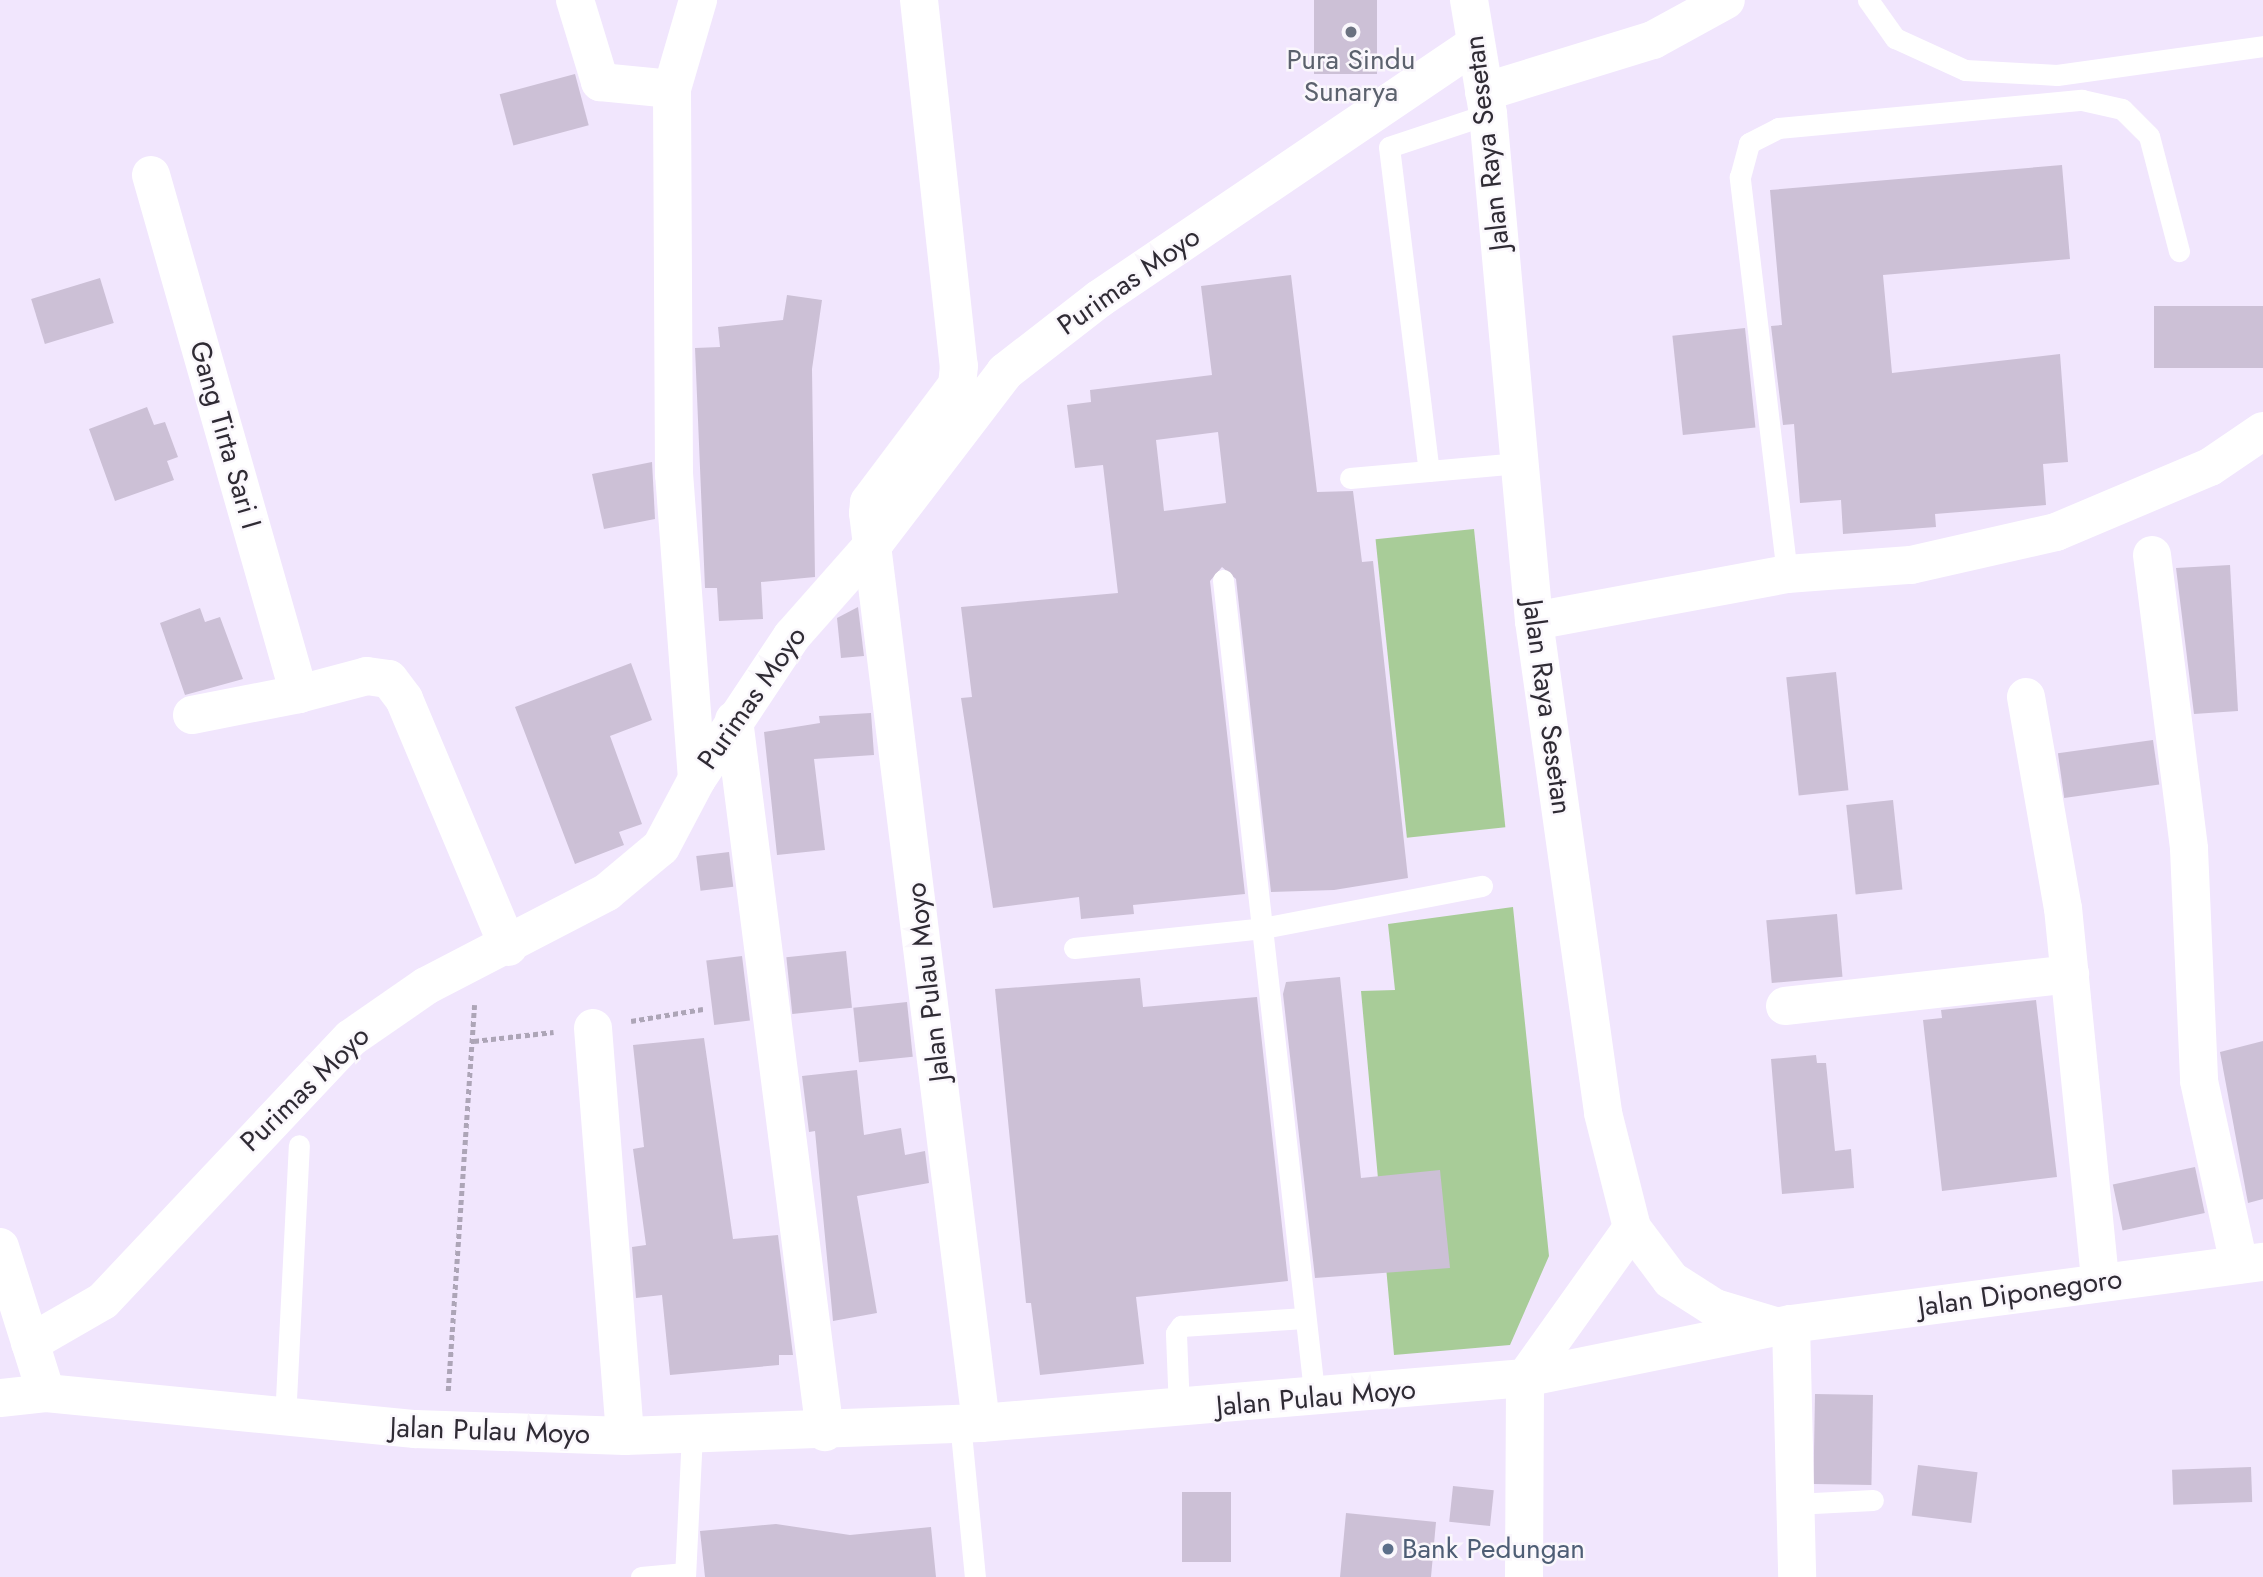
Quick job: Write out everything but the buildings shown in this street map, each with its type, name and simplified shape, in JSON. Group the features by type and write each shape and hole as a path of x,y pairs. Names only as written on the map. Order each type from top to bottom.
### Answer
{"street":[{"path":"575,0 600,82 672,89"},
{"path":"697,779 674,475 672,89 698,0"},
{"name":"Jalan Pulau Moyo","path":"919,0 959,366 957,385 869,502 876,541 971,1423"},
{"name":"Jalan Raya Sesetan","path":"1469,0 1486,103 1534,621 1603,1114 1632,1228 1671,1280 1715,1308 1785,1326"},
{"path":"1486,103 1653,40 1726,0"},
{"name":"Purimas Moyo","path":"30,1343 103,1301 351,1038 426,986 508,947 632,874 661,847 697,779 734,719 792,636 876,541 1005,372 1099,299 1475,44"},
{"name":"Gang Tirta Sari I","path":"151,175 299,694"},
{"path":"1534,621 1787,573 1911,565 2056,532 2210,467 2263,431"},
{"path":"2152,555 2189,849 2199,1081 2251,1264"},
{"path":"192,715 299,694 367,676 389,679 404,699 508,947"},
{"path":"2026,697 2070,974 2100,1281"},
{"path":"734,719 825,1432"},
{"path":"1785,1006 2070,974"},
{"path":"593,1028 625,1436"},
{"path":"1524,1577 1525,1378 1632,1228"},
{"path":"0,1247 46,1393"},
{"name":"Jalan Diponegoro","path":"1785,1326 2100,1281 2251,1264"},
{"path":"1785,1326 1797,1577"},
{"name":"Jalan Pulau Moyo","path":"0,1398 46,1393 285,1419 445,1430 625,1436 825,1432 1315,1399 1525,1378 1785,1326"}],"lane":[{"path":"1868,0 1895,38 1965,70 2057,75 2263,46"},
{"path":"1787,573 1740,177 1749,143 1779,128 2082,100 2122,109 2149,136 2179,251"},
{"path":"1429,471 1389,147 1486,103"},
{"path":"1350,478 1519,463"},
{"path":"1223,580 1315,1399"},
{"path":"1074,948 1263,928 1482,886"},
{"path":"285,1419 299,1145"},
{"path":"1179,1409 1176,1333 1181,1326 1305,1318"},
{"path":"971,1423 975,1577"},
{"path":"640,1577 685,1575 692,1435"},
{"path":"1794,1504 1873,1500"}],"path":[{"path":"445,1430 474,1041 473,964"}],"green space":[{"path":"1474,529 1505,827 1407,838 1376,539"},
{"path":"1513,907 1549,1256 1510,1345 1394,1355 1361,991 1395,990 1388,924"}],"place":[{"name":"Pura Sindu Sunarya","path":"1351,32"},
{"name":"Bank Pedungan","path":"1388,1549"}]}
